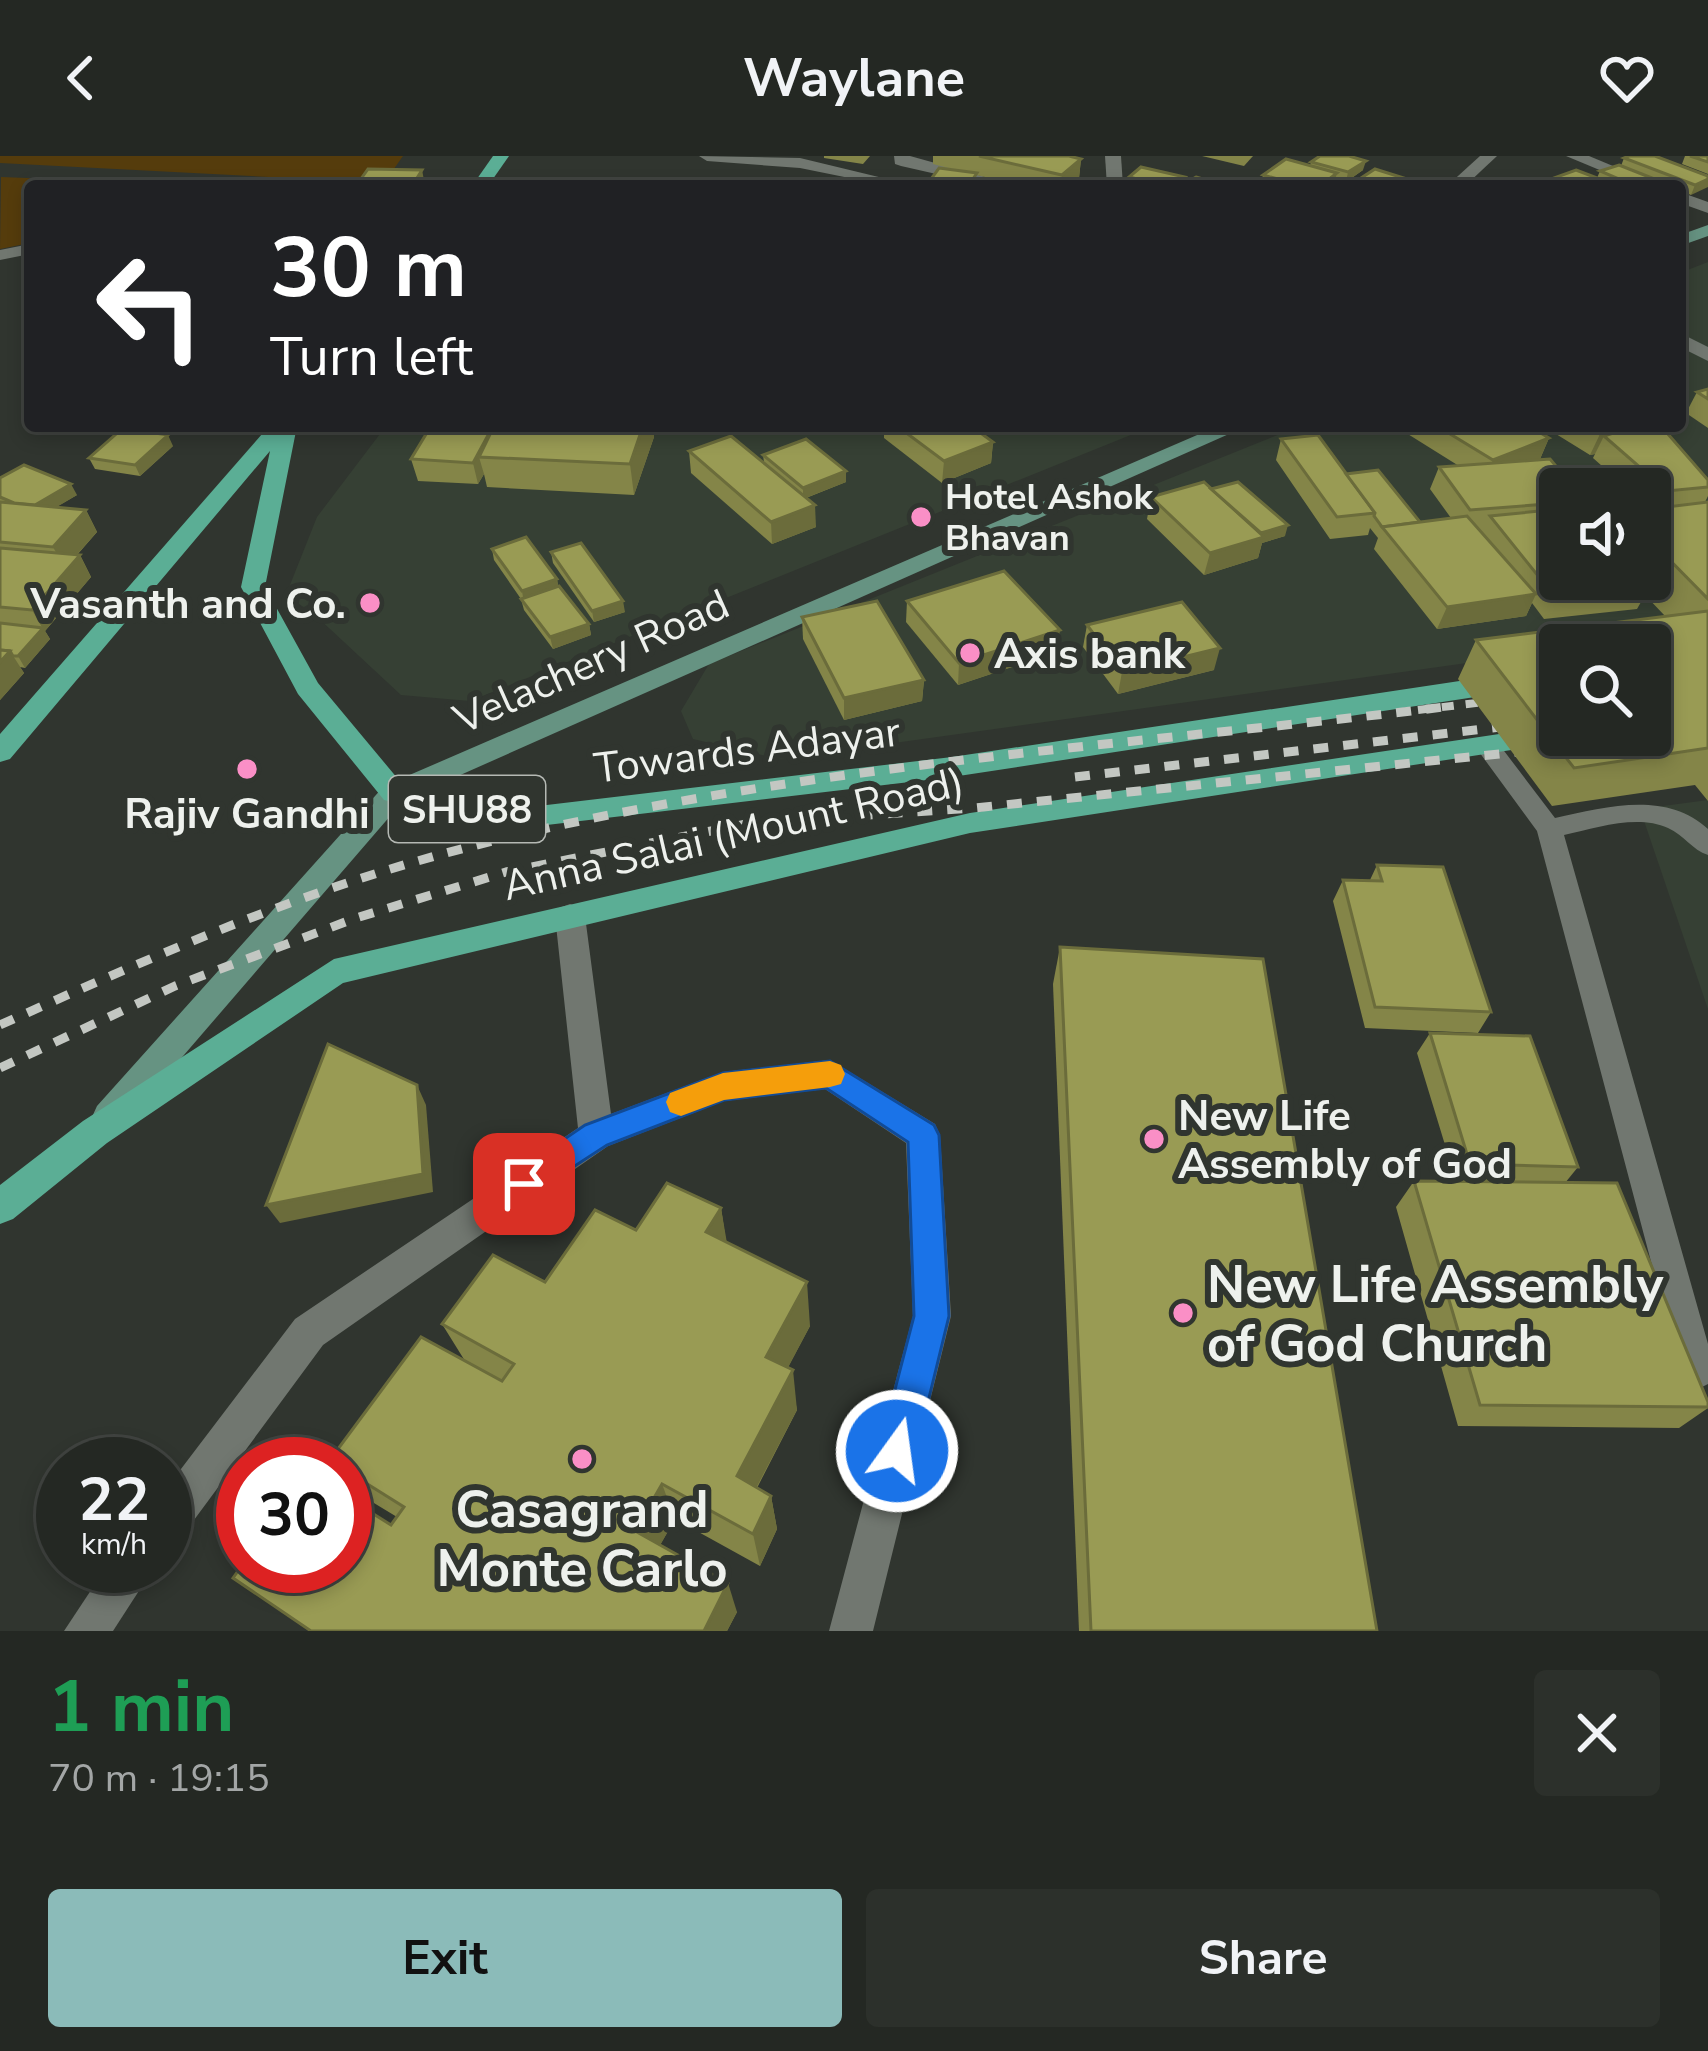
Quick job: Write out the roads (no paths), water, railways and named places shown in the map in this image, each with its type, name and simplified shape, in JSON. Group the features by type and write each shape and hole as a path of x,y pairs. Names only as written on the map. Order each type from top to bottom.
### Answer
{"main road":[{"path":"0,752 278,432"},
{"name":"SHU88","path":"282,432 254,587 307,688 394,793"},
{"name":"Velachery Road","path":"95,1132 394,793 1222,432"},
{"name":"Anna Salai (Mount Road)","path":"952,767 1539,678"},
{"name":"Anna Salai (Mount Road)","path":"0,1207 95,1132 334,971 970,823 1539,737"},
{"name":"Towards Adayar","path":"394,793 513,819 952,767"}],"street":[{"path":"707,156 800,163 879,179"},
{"path":"902,156 901,161 984,180"},
{"path":"1462,180 1490,156"},
{"path":"1574,156 1637,180"},
{"path":"570,916 596,1135"},
{"path":"192,1488 309,1332 596,1135 723,1087 830,1074 923,1135 932,1316 851,1631"},
{"path":"86,1631 114,1593"}],"lane":[{"path":"1486,745 1549,829 1698,1371"},
{"path":"1549,829 1640,809 1695,829 1708,844"}],"railway":[{"path":"1431,708 1539,696"},
{"path":"1431,708 1444,707"},
{"path":"0,1025 162,954 327,890 439,855 563,825 687,800 939,763 1431,708"},
{"path":"1418,710 1431,708"},
{"path":"1075,777 1539,722"},
{"path":"0,1068 175,986 356,918 506,872 751,823 974,808 1539,750"}],"place":[{"name":"Hotel Ashok Bhavan","path":"921,517"},
{"name":"Vasanth and Co.","path":"370,603"},
{"name":"Axis bank","path":"970,653"},
{"name":"Rajiv Gandhi","path":"247,769"},
{"name":"New Life Assembly of God","path":"1154,1139"},
{"name":"New Life Assembly of God Church","path":"1183,1313"},
{"name":"Casagrand Monte Carlo","path":"582,1459"}]}
